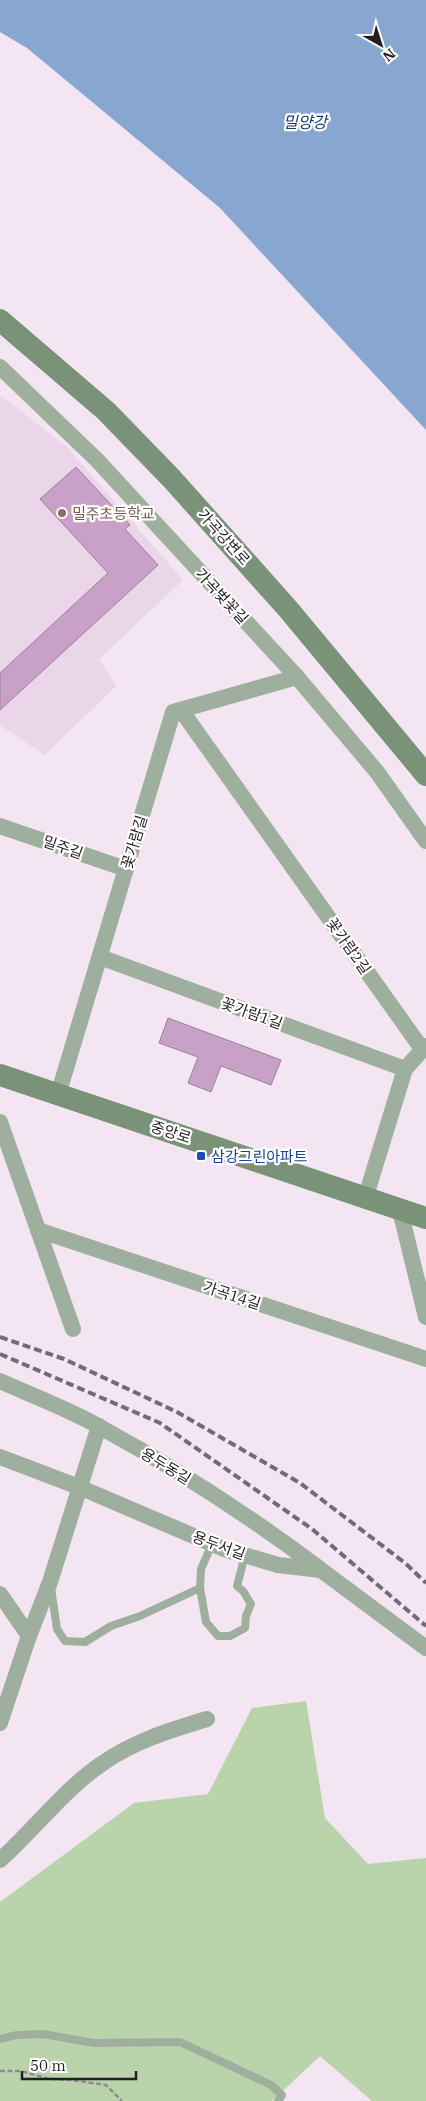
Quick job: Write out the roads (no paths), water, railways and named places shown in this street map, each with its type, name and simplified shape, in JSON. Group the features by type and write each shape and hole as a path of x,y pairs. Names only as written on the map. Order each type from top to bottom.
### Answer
{"main road":[{"name":"가곡강변로","path":"0,320 106,411 172,479 288,609 426,775"},
{"name":"중앙로","path":"0,1075 426,1218"}],"street":[{"name":"가곡벚꽃길","path":"0,367 97,460 297,677 377,772 426,841"},
{"path":"181,710 297,677"},
{"name":"꽃가람길","path":"58,1095 173,712 181,710"},
{"name":"꽃가람2길","path":"181,710 424,1048 405,1069 365,1199"},
{"name":"밀주길","path":"0,826 126,869"},
{"name":"꽃가람1길","path":"100,957 405,1069"},
{"path":"0,1122 73,1329"},
{"path":"400,1210 426,1317"},
{"name":"가곡14길","path":"38,1230 426,1359"},
{"name":"용두동길","path":"0,1381 99,1426 195,1483 283,1541 321,1570"},
{"path":"0,1723 29,1636 50,1582 99,1426"},
{"name":"용두서길","path":"0,1457 79,1487 212,1544 245,1556 278,1565 321,1570 426,1648"},
{"path":"0,1594 29,1636"},
{"path":"0,1860 78,1783 103,1763 154,1736 207,1719"}],"lane":[{"path":"212,1544 201,1568 200,1588 206,1622 218,1636 230,1636 245,1628 246,1616 251,1604 243,1591 237,1586 245,1556"},
{"path":"50,1582 57,1629 65,1641 85,1642 111,1626 140,1616 200,1588"},
{"path":"0,2039 17,2035 43,2034 94,2044 180,2042 271,2085 282,2094 278,2101"}],"water":[{"name":"밀양강","path":"0,0 426,0 426,430 220,208 27,48 0,32"}],"railway":[{"path":"0,1337 64,1359 177,1412 300,1483 405,1563 426,1583"},
{"path":"0,1354 160,1423 312,1529 426,1626"}],"place":[{"name":"밀주초등학교","path":"62,513"},
{"name":"삼강그린아파트","path":"201,1156"}]}
